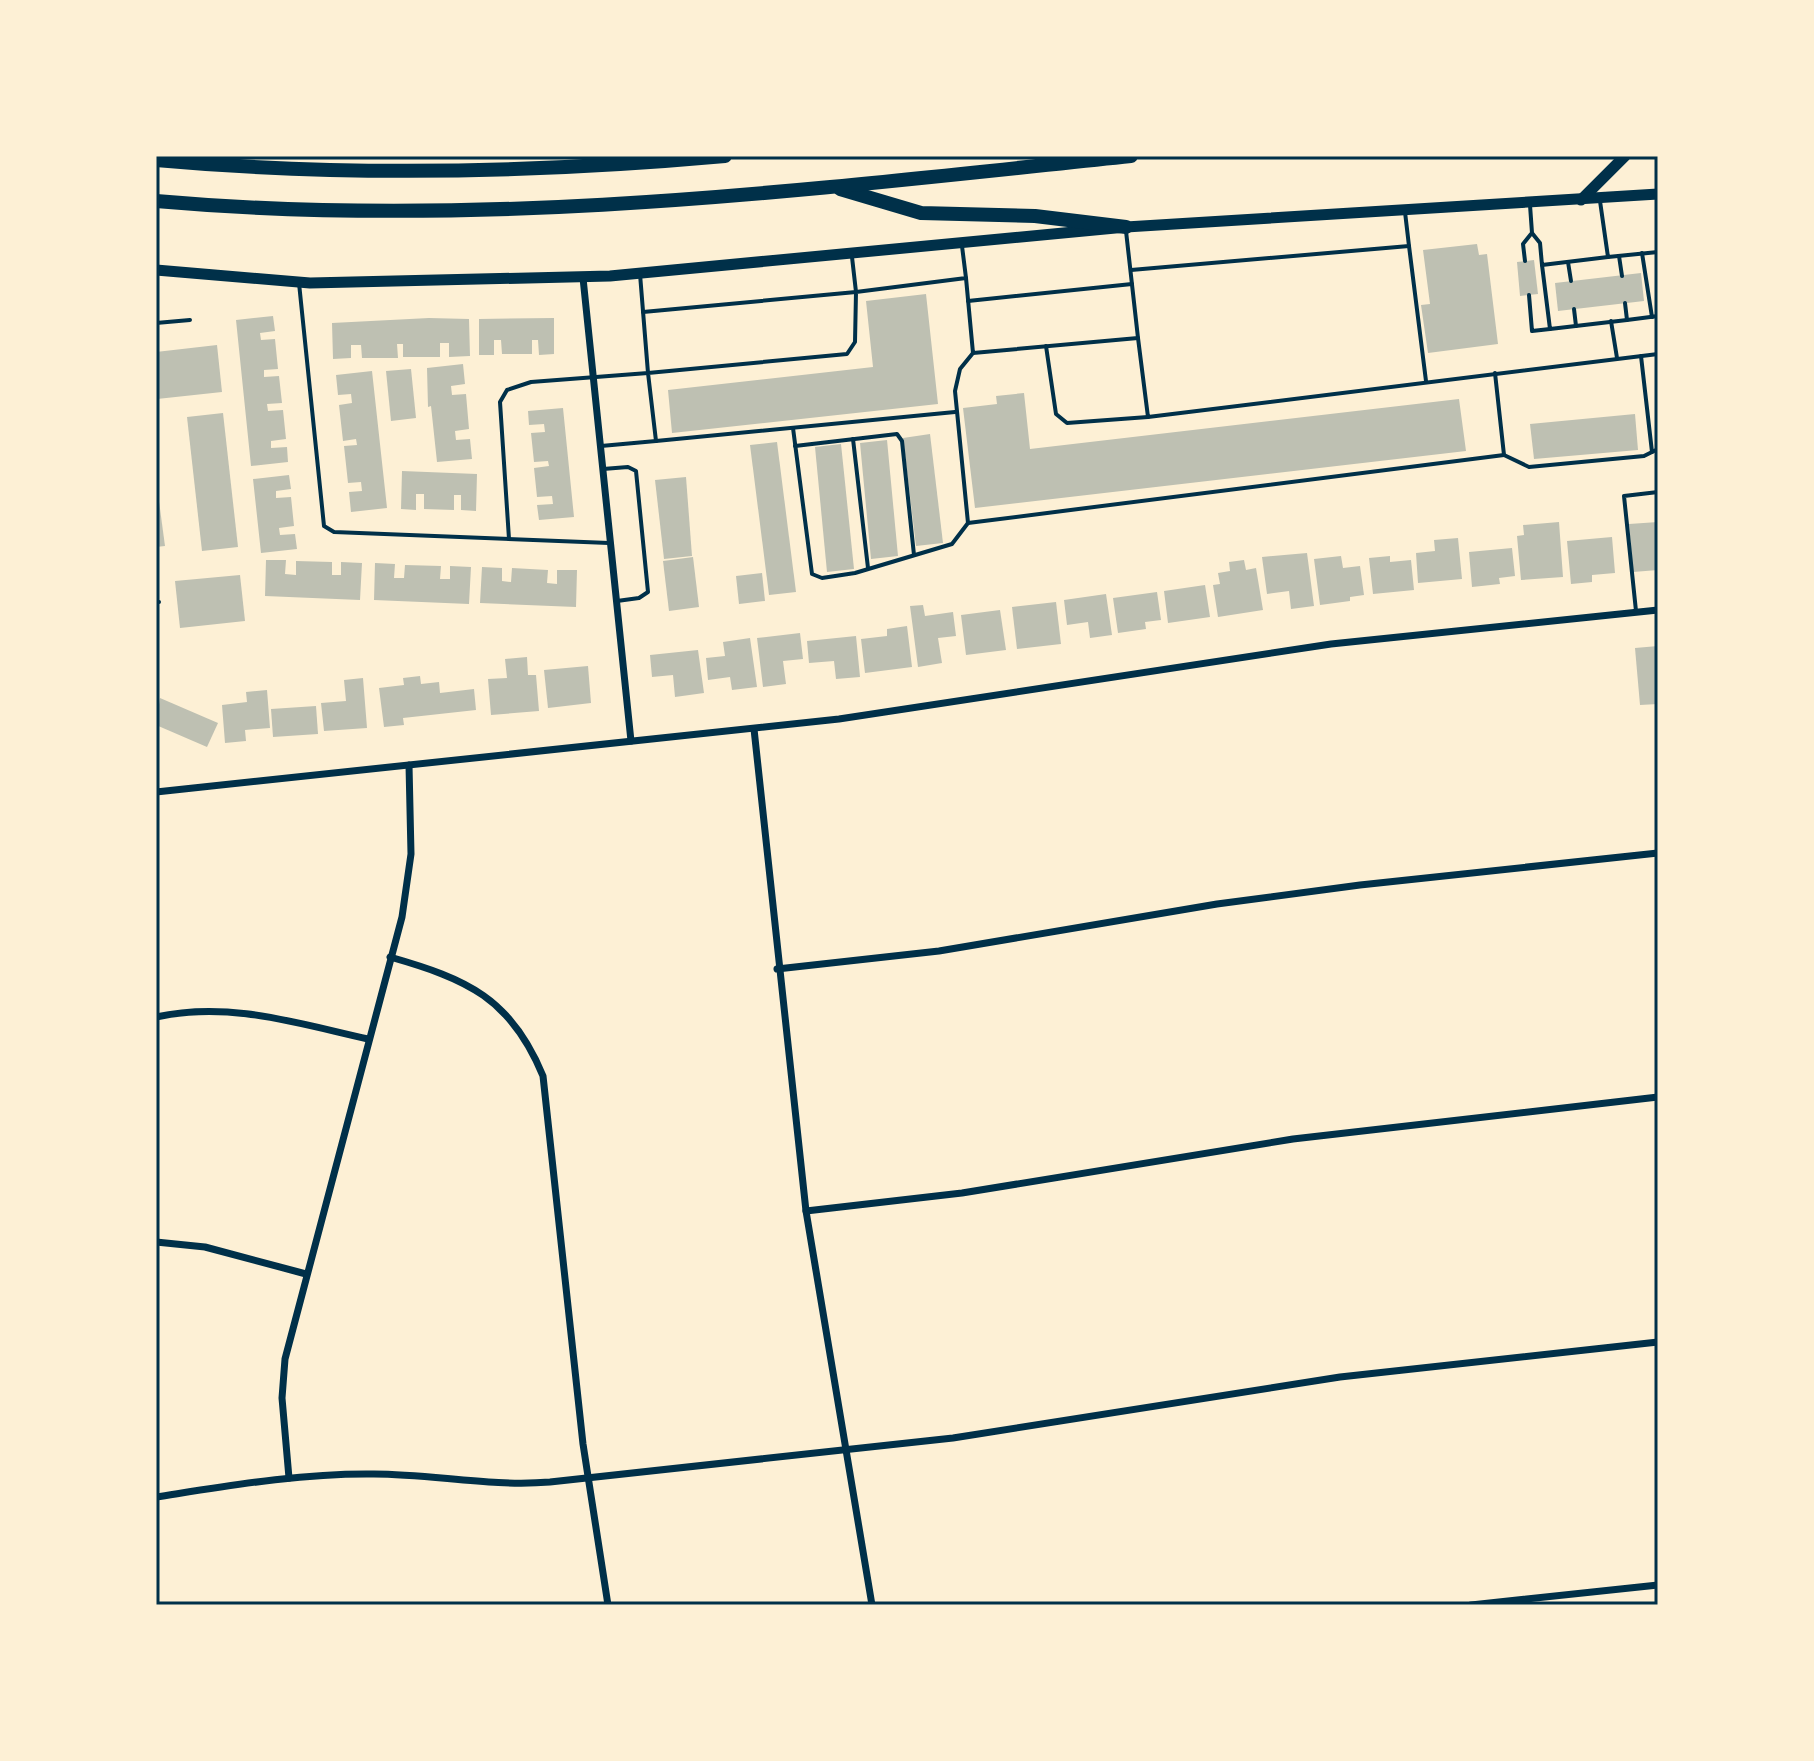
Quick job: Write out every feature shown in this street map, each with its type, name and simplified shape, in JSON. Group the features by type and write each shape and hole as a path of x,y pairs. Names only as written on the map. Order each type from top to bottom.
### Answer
{"highway":[{"path":"156,160 334,170 475,171 635,164 725,156"},
{"path":"156,201 368,212 469,212 641,205 1131,156"},
{"path":"832,187 921,213 1035,216 1126,227"}],"main road":[{"path":"1581,200 1625,156"},
{"path":"156,270 299,282 583,278 1126,227 1658,194"}],"street":[{"path":"583,278 631,741"},
{"path":"156,792 754,729 938,706 1331,644 1658,610"},
{"path":"754,729 777,969 806,1211 872,1605"},
{"path":"289,1478 283,1380 306,1274 409,878 409,765"},
{"path":"777,969 954,949 1217,904 1360,885 1658,853"},
{"path":"390,957 444,973 489,997 515,1025 543,1076 588,1477 608,1605"},
{"path":"156,1017 188,1011 230,1010 368,1039"},
{"path":"806,1211 962,1193 1293,1139 1658,1097"},
{"path":"156,1242 205,1247 306,1274"},
{"path":"156,1497 289,1478 373,1474 501,1485 845,1451 953,1438 1340,1377 1658,1342"},
{"path":"1471,1605 1658,1585"}],"lane":[{"path":"1599,199 1608,257"},
{"path":"1530,203 1532,233 1540,243 1550,329"},
{"path":"1405,210 1426,381"},
{"path":"1126,227 1148,417"},
{"path":"1525,261 1523,244 1532,233"},
{"path":"793,428 812,574 822,578 868,569 952,544 968,523 955,412 960,369 973,353 962,244"},
{"path":"1131,270 1409,246"},
{"path":"1542,265 1658,252"},
{"path":"1529,295 1532,331 1655,316 1642,253"},
{"path":"509,539 500,402 507,390 531,382 594,380 847,354 855,342 856,292 852,254"},
{"path":"1619,256 1622,276"},
{"path":"1568,262 1571,281"},
{"path":"640,274 656,441"},
{"path":"643,312 856,292 966,278"},
{"path":"299,282 324,526 334,532 611,544"},
{"path":"968,301 1132,284"},
{"path":"1625,303 1627,320"},
{"path":"1574,309 1576,326"},
{"path":"156,323 190,320"},
{"path":"1611,321 1617,358"},
{"path":"973,353 1138,338"},
{"path":"1046,346 1056,414 1067,423 1148,417 1658,354"},
{"path":"968,523 1504,455 1529,467 1644,456 1655,451 1641,356"},
{"path":"1495,373 1504,455"},
{"path":"601,446 955,412"},
{"path":"795,446 897,434 902,441 914,555"},
{"path":"853,439 868,569"},
{"path":"603,469 628,467 636,471 648,592 639,598 617,601"},
{"path":"1636,612 1624,496 1658,492"}],"building":[{"path":"1477,244 1479,255 1487,254 1498,344 1428,353 1421,305 1430,304 1423,250"},
{"path":"1534,260 1538,294 1520,296 1517,262"},
{"path":"1641,273 1644,301 1558,311 1555,283"},
{"path":"926,294 938,404 672,433 668,390 873,367 866,301"},
{"path":"273,316 275,331 260,333 261,340 275,339 278,369 264,370 264,377 279,376 282,403 267,404 268,411 283,410 286,439 271,441 271,448 287,447 288,462 251,466 236,320"},
{"path":"554,318 554,354 539,355 538,340 532,340 532,354 502,354 501,340 494,340 494,355 479,355 479,319"},
{"path":"469,319 470,356 449,357 449,343 440,343 440,357 403,357 403,344 397,344 398,358 362,358 361,345 351,345 351,358 333,359 332,323"},
{"path":"217,345 222,392 157,399 156,352"},
{"path":"463,364 465,384 451,386 452,395 466,394 469,429 455,431 456,440 470,439 472,459 437,462 431,406 428,407 427,368"},
{"path":"411,369 416,418 391,421 386,371"},
{"path":"372,371 387,508 351,512 349,492 362,491 361,482 348,483 344,446 357,445 356,439 343,441 339,405 352,403 351,394 338,395 336,375"},
{"path":"1024,393 1030,449 1459,399 1466,451 975,508 963,408 997,404 996,396"},
{"path":"563,408 574,517 539,520 537,505 553,504 552,496 537,497 534,468 549,466 548,461 534,462 531,433 545,432 544,424 529,425 528,411"},
{"path":"223,413 238,547 202,551 187,417"},
{"path":"1635,414 1638,450 1534,459 1530,424"},
{"path":"930,434 943,543 916,546 903,438"},
{"path":"887,440 898,556 871,559 860,443"},
{"path":"777,442 796,592 769,595 750,445"},
{"path":"841,444 854,569 827,572 815,447"},
{"path":"402,471 477,474 476,511 461,510 461,495 454,495 454,510 424,509 424,494 416,494 416,510 401,509"},
{"path":"289,475 291,489 276,491 276,498 291,497 294,526 279,528 280,535 295,534 297,549 261,553 253,479"},
{"path":"686,477 692,556 664,559 655,480"},
{"path":"156,479 165,546 156,547"},
{"path":"1559,522 1563,577 1521,580 1517,536 1524,535 1523,525"},
{"path":"1658,522 1658,570 1633,572 1629,524"},
{"path":"1612,537 1615,573 1592,575 1592,582 1571,584 1567,541"},
{"path":"1458,538 1462,579 1418,583 1416,553 1435,551 1434,540"},
{"path":"1512,548 1515,576 1499,578 1500,584 1472,587 1469,552"},
{"path":"1307,553 1314,606 1291,609 1289,591 1267,594 1262,557"},
{"path":"1341,556 1343,568 1360,566 1364,595 1350,597 1350,601 1320,605 1314,559"},
{"path":"1390,556 1390,562 1411,560 1414,590 1373,594 1369,558"},
{"path":"693,557 699,607 669,611 663,561"},
{"path":"266,560 286,560 285,574 296,575 296,561 332,562 332,575 341,575 341,562 362,563 360,600 265,596"},
{"path":"1244,560 1246,570 1256,568 1263,610 1218,617 1213,585 1220,584 1218,573 1230,571 1229,562"},
{"path":"375,563 395,564 394,578 404,578 405,565 441,566 440,579 450,579 450,566 471,567 469,604 374,600"},
{"path":"482,567 502,568 502,581 511,582 512,568 548,570 547,583 557,584 557,570 577,570 576,607 480,603"},
{"path":"762,573 765,601 739,604 736,576"},
{"path":"240,575 245,621 180,628 175,581"},
{"path":"1205,585 1210,617 1168,623 1164,591"},
{"path":"1157,592 1161,620 1145,622 1146,629 1118,633 1113,598"},
{"path":"1106,594 1112,635 1090,638 1088,622 1067,625 1064,600"},
{"path":"1056,602 1061,644 1017,649 1012,607"},
{"path":"923,605 925,616 953,612 956,636 938,638 942,663 918,667 910,606"},
{"path":"1000,610 1006,650 966,655 961,615"},
{"path":"907,626 912,667 865,673 861,639 887,636 887,629"},
{"path":"800,633 803,659 783,661 786,684 763,687 757,638"},
{"path":"856,636 860,677 836,679 834,661 809,663 807,641"},
{"path":"750,638 757,687 732,690 730,677 708,680 706,658 725,656 723,642"},
{"path":"1658,646 1658,704 1640,705 1635,648"},
{"path":"698,650 704,693 675,697 673,675 652,677 650,655"},
{"path":"527,657 528,675 536,675 539,711 491,715 488,679 507,678 505,659"},
{"path":"588,666 591,703 548,708 544,670"},
{"path":"420,676 421,684 439,682 440,693 474,689 476,710 403,718 404,725 384,727 379,688 404,685 403,678"},
{"path":"363,678 367,728 324,731 321,703 346,701 344,680"},
{"path":"267,690 270,728 245,730 246,741 225,743 222,705 247,702 246,692"},
{"path":"160,698 218,723 207,747 156,725"},
{"path":"316,706 318,734 273,737 271,709"}]}
